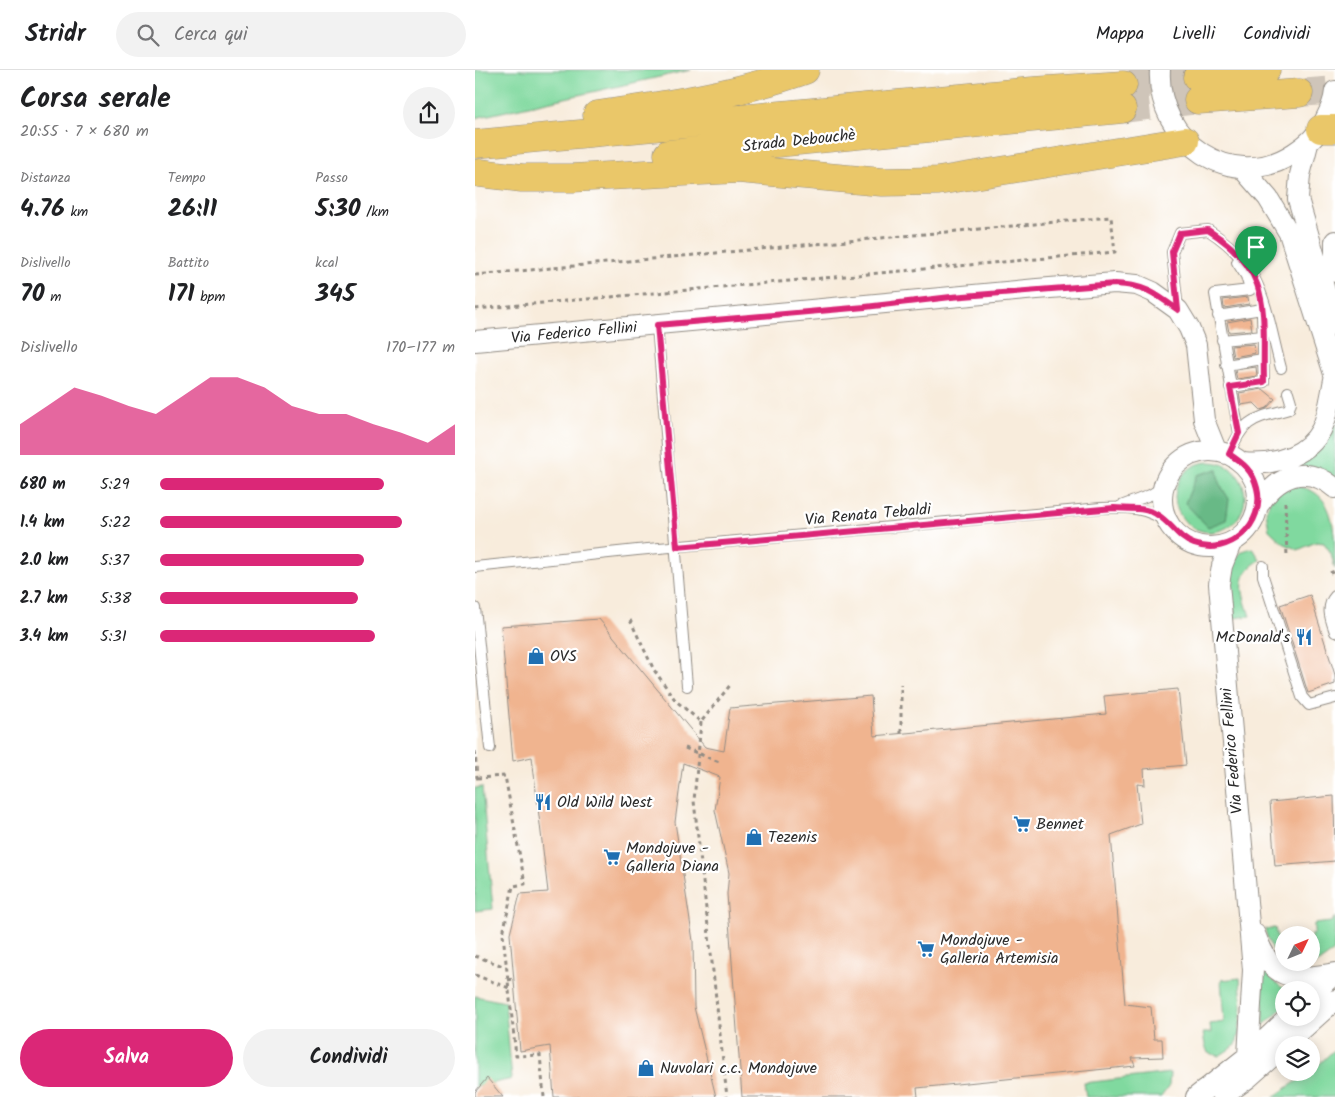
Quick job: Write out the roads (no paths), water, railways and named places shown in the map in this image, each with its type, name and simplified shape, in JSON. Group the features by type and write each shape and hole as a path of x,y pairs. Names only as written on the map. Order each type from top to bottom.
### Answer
{"main road":[{"path":"475,131 686,102 763,85 805,70"},
{"path":"1266,70 1198,88 1299,93"},
{"name":"Strada Debouchè","path":"475,144 1013,93 1123,97 477,173"},
{"path":"477,173 522,178 572,178 738,169 882,182 938,181 1185,141"}],"street":[{"path":"1160,70 1159,87 1167,116 1185,141 1211,159 1241,167 1271,164 1321,134"},
{"path":"1335,91 1334,102 1321,134 1300,175 1298,198 1335,324"},
{"path":"1229,456 1256,482 1258,506 1255,517 1248,530 1231,543 1207,547 1195,545 1175,532 1168,523 1163,511 1163,487 1173,468 1190,454 1229,456 1259,465 1278,462 1306,449 1317,439 1325,423 1335,376 1289,232 1268,198 1241,167"},
{"path":"1335,241 1335,272"},
{"name":"Via Federico Fellini","path":"475,341 865,307 951,297 1115,284 1137,285 1153,292 1178,310 1189,328 1195,345 1204,420 1229,456"},
{"name":"Via Federico Fellini","path":"1190,454 1204,420"},
{"path":"1258,506 1274,484 1284,479 1309,475 1328,482 1335,488"},
{"name":"Via Federico Fellini","path":"1231,543 1226,553 1219,584 1249,917 1253,983 1247,1056"},
{"name":"Via Federico Fellini","path":"1195,545 1206,557 1219,584"},
{"name":"Via Federico Fellini","path":"1249,917 1263,954 1272,968 1288,976 1303,979 1335,973"},
{"path":"1320,987 1335,973"},
{"path":"1295,1036 1335,1000"},
{"path":"1196,1097 1247,1056 1279,1026"},
{"path":"1222,1097 1248,1078 1275,1054"}],"lane":[{"path":"1178,310 1172,252 1180,233 1208,230 1239,253 1256,277 1281,368"},
{"path":"1192,232 1206,235 1219,242 1235,259 1246,276 1250,290 1215,294 1239,433"},
{"path":"1230,387 1264,382 1262,297"},
{"path":"1218,316 1262,309"},
{"path":"657,325 677,547 687,686"},
{"path":"1222,340 1263,336"},
{"path":"1226,364 1263,359"},
{"path":"1229,456 1239,433 1251,421 1289,409 1291,402 1289,392"},
{"name":"Via Renata Tebaldi","path":"475,567 1114,508 1137,501 1163,487"},
{"name":"Via Renata Tebaldi","path":"1114,508 1155,513 1168,523"},
{"path":"1263,566 1263,576 1301,697 1309,705 1335,698"},
{"path":"1335,596 1330,601 1329,612 1335,632"},
{"path":"475,608 490,748"}],"tunnel":[{"path":"1123,85 1197,77"},
{"path":"1299,93 1335,90"},
{"path":"1122,109 1198,100"}],"place":[{"name":"McDonald's","path":"1304,637"},
{"name":"OVS","path":"536,656"},
{"name":"Old Wild West","path":"543,802"},
{"name":"Bennet","path":"1022,824"},
{"name":"Tezenis","path":"754,837"},
{"name":"Mondojuve - Galleria Diana","path":"612,857"},
{"name":"Mondojuve - Galleria Artemisia","path":"926,949"},
{"name":"Nuvolari c.c. Mondojuve","path":"646,1068"}]}
